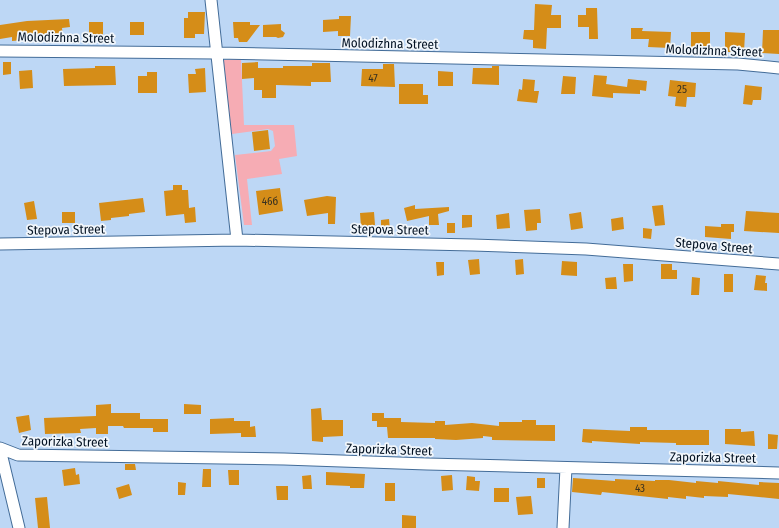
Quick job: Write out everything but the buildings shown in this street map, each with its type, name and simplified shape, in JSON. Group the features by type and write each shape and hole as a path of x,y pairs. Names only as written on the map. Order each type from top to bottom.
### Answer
{"street":[{"path":"211,0 237,240"},
{"name":"Molodizhna Street","path":"0,51 216,53 738,64 779,68"},
{"name":"Stepova Street","path":"0,244 237,240 473,244 586,249 779,264"},
{"path":"0,448 19,528"},
{"name":"Zaporizka Street","path":"0,448 18,455 276,459 779,473"},
{"path":"563,528 566,468"}],"shaded area":[{"path":"241,59 244,125 294,125 297,156 279,159 282,174 247,179 252,225 244,225 235,155 271,151 275,146 273,131 268,129 232,134 221,63 224,60"}]}
